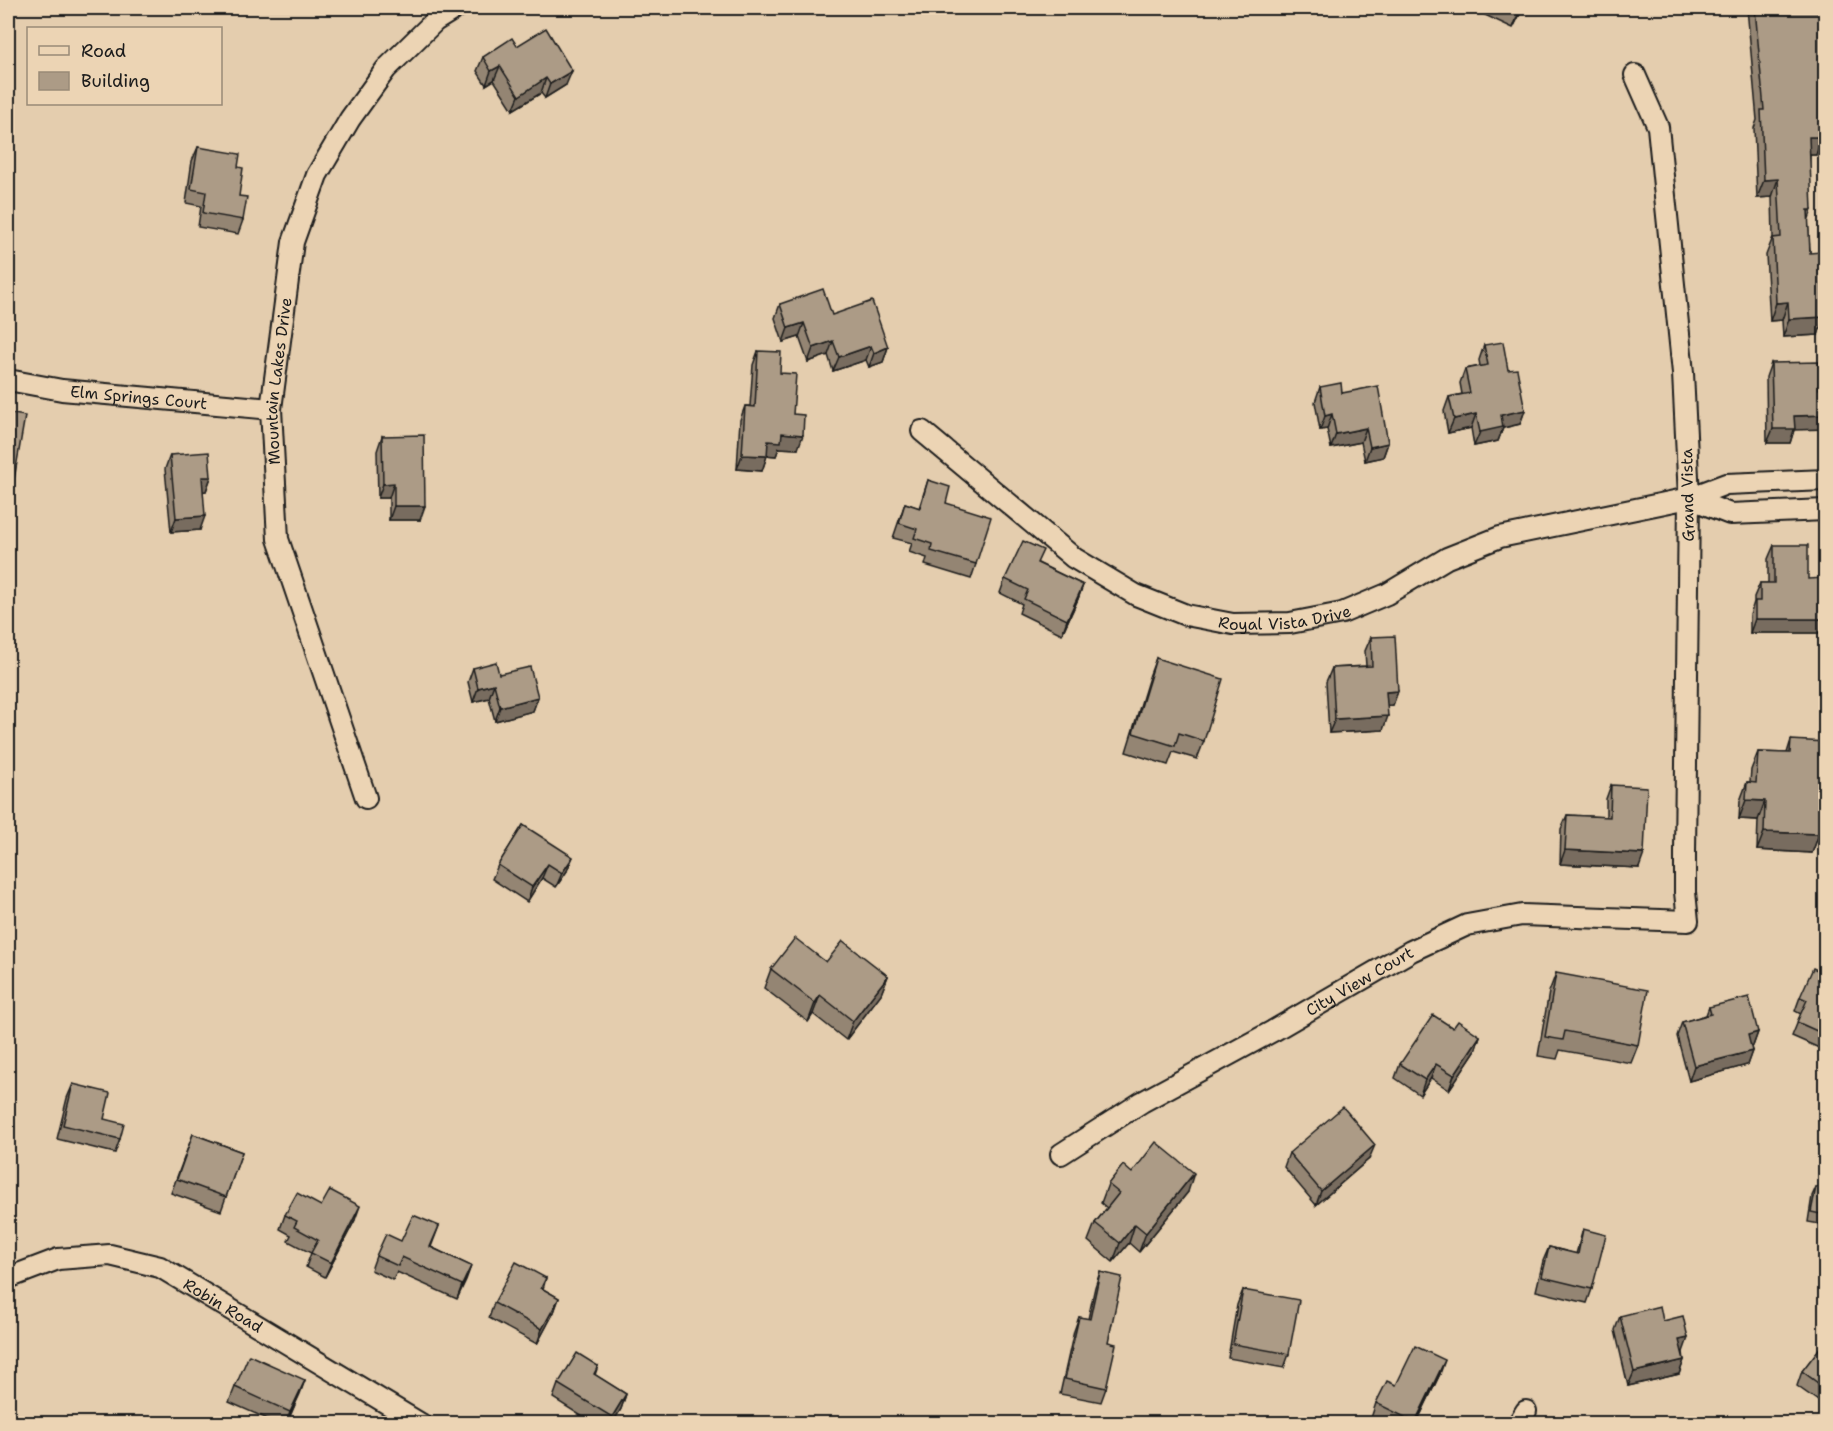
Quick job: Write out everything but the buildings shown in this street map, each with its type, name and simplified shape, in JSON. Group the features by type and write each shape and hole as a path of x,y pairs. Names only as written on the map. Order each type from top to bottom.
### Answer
{"street":[{"name":"Mountain Lakes Drive","path":"366,798 278,539 271,408 293,242 317,175 350,119 386,69 435,21 456,8"},
{"name":"Grand Vista","path":"1635,75 1658,127 1683,373 1689,498 1685,853 1688,921"},
{"name":"Elm Springs Court","path":"8,380 62,390 271,408"},
{"name":"Royal Vista Drive","path":"922,431 1074,558 1136,595 1186,615 1233,624 1290,623 1342,613 1387,594 1447,558 1500,537 1689,498 1726,484 1826,480"},
{"path":"1689,498 1730,513 1826,510"},
{"name":"City View Court","path":"1061,1154 1142,1102 1273,1031 1411,951 1467,925 1522,915 1688,921"},
{"name":"Robin Road","path":"8,1278 58,1259 110,1255 160,1267 422,1424"}]}
